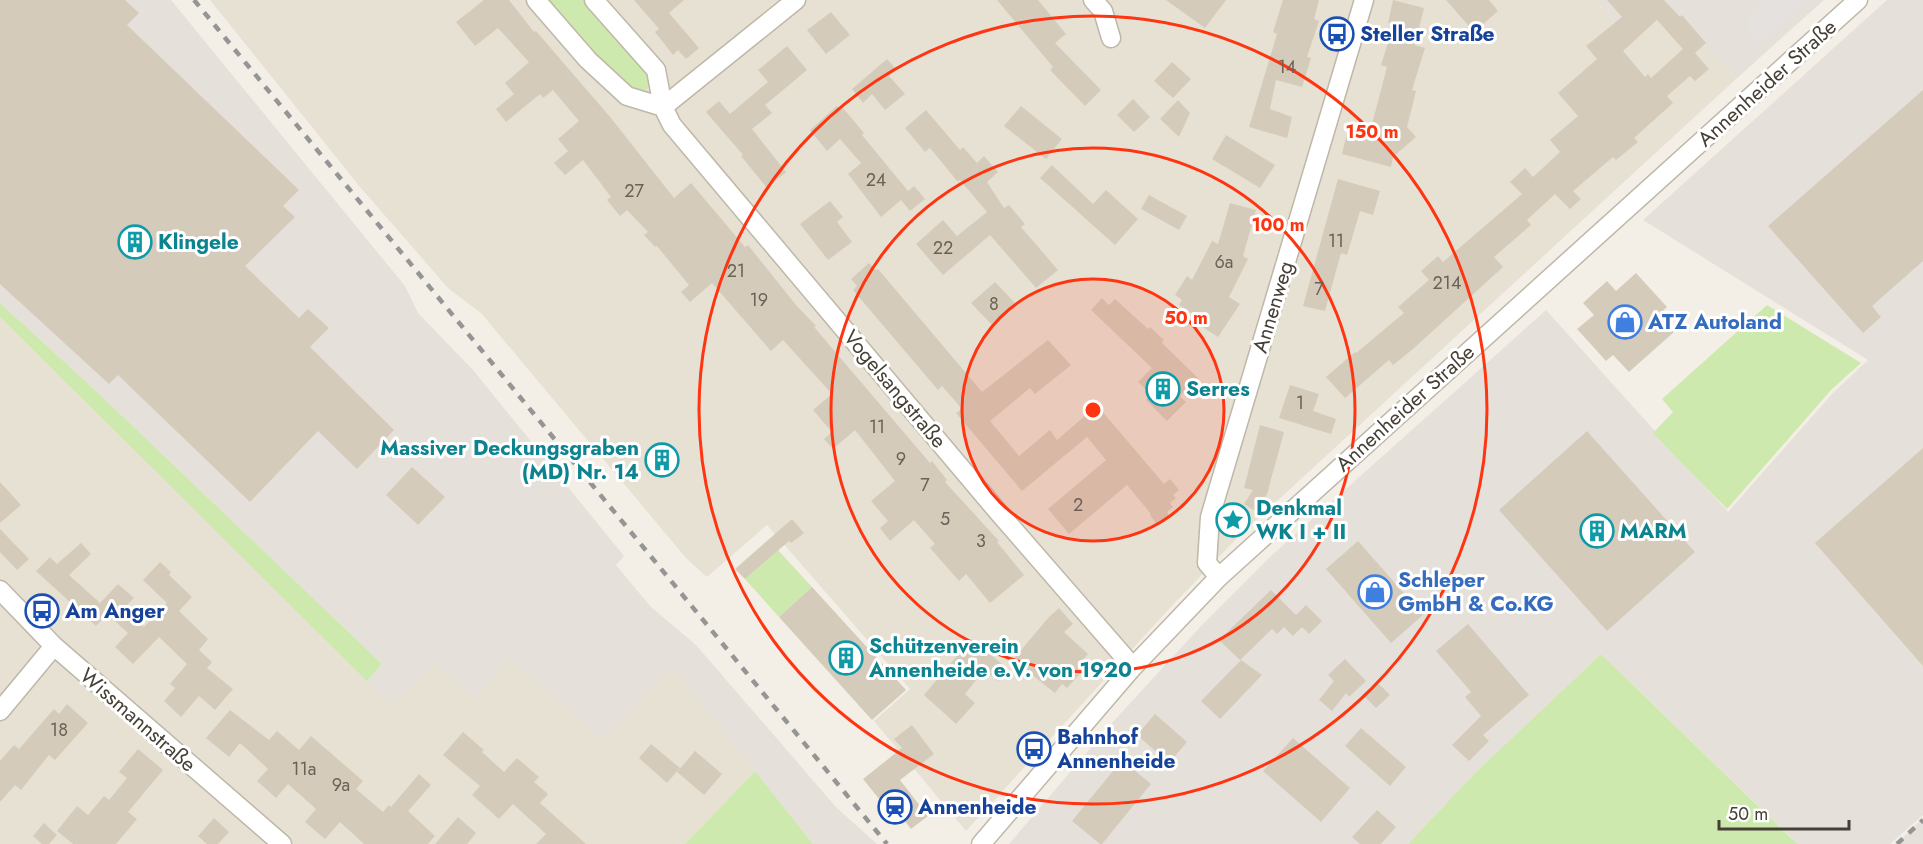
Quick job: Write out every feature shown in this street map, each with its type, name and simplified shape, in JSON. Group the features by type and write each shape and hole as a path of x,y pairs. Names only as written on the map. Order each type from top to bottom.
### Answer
{"street":[{"path":"536,0 588,60 627,96 663,107 796,0"},
{"name":"Vogelsangstraße","path":"594,0 656,69 663,107 679,134 999,513 1133,667"},
{"path":"1093,0 1103,11 1111,38"},
{"name":"Annenweg","path":"1219,577 1206,563 1210,517 1364,0"},
{"name":"Annenheider Straße","path":"981,844 1133,667 1219,577 1858,0"},
{"name":"Wissmannstraße","path":"0,590 54,646 282,844"},
{"path":"0,711 54,646"}],"shaded area":[{"path":"0,0 171,0 405,286 418,313 473,370 624,556 616,565 651,607 696,645 836,807 877,844 813,844 672,667 603,740 509,658 475,699 435,662 392,704 367,681 382,664 95,390 0,303"},
{"path":"210,0 1595,0 1632,42 1672,9 1736,79 1240,535 1169,609 966,831 874,721 910,689 767,525 707,577 686,558 481,313 449,289 360,187"},
{"path":"1595,0 1824,0 1736,79 1672,9 1632,42"},
{"path":"1767,0 1807,0 1753,48 1747,18"},
{"path":"1887,0 1923,0 1923,815 1890,844 1798,844 1601,654 1474,774 1408,844 1009,844 1112,723 1200,627 1271,556 1546,310 1728,512 1832,394 1868,360 1643,220"},
{"path":"0,317 391,703 435,662 475,698 508,658 672,667 755,771 685,844 0,844"},
{"path":"1923,818 1923,844 1896,844"}],"green space":[{"path":"544,0 586,0 651,73 652,82 646,90 639,92 629,87 580,41"},
{"path":"0,303 95,390 382,664 367,681 0,317"},
{"path":"1767,305 1861,363 1831,390 1727,509 1653,433 1673,412 1662,399"},
{"path":"778,550 812,587 779,617 745,579"},
{"path":"1601,654 1798,844 1408,844 1474,774"},
{"path":"755,771 813,844 685,844"}],"building":[{"name":"Klingele","path":"0,0 125,0 139,13 127,25 299,190 283,206 295,217 245,266 299,318 308,309 329,328 310,347 394,430 357,469 318,431 250,502 118,375 109,384 0,284"},
{"path":"484,0 509,0 534,32 536,31 611,118 674,198 691,183 745,247 748,245 796,305 816,326 814,327 930,463 932,461 947,480 945,482 999,541 997,542 1024,575 990,603 966,574 959,581 930,548 935,544 914,520 890,541 880,528 888,521 871,501 895,481 855,430 833,449 824,439 832,432 813,410 832,394 783,340 771,351 712,283 690,302 681,292 689,285 657,246 655,247 644,235 648,232 627,210 620,216 607,200 611,197 583,160 565,175 554,163 568,151 558,139 579,121 553,90 543,98 540,94 506,122 496,109 514,94 505,83 529,62 498,28 475,46 456,22"},
{"path":"634,0 684,0 669,13 699,48 686,59 678,50 673,55 655,32 659,29"},
{"path":"997,0 1038,0 1066,34 1055,43 1101,90 1085,106 1050,70 1053,67"},
{"path":"1166,0 1226,0 1205,28"},
{"path":"1283,0 1319,0 1314,19 1319,21 1307,57 1311,58 1302,87 1276,80 1270,109 1292,117 1287,138 1249,127 1277,34 1273,32"},
{"path":"1393,0 1424,8 1415,45 1425,48 1412,90 1416,91 1407,127 1416,137 1393,157 1391,167 1342,154 1347,133 1362,136 1363,130 1370,132 1387,67 1381,65 1394,24 1388,23"},
{"path":"1446,0 1489,0 1498,11 1474,32"},
{"path":"1607,0 1664,0 1680,17 1682,15 1706,43 1695,53 1709,69 1695,81 1690,76 1667,96 1673,103 1634,138 1638,142 1616,160 1613,157 1573,191 1581,199 1570,209 1555,194 1527,220 1531,225 1494,257 1503,267 1413,349 1393,365 1389,360 1345,398 1326,377 1404,313 1398,307 1429,280 1421,271 1438,256 1443,262 1522,194 1510,182 1525,168 1533,177 1560,152 1550,140 1578,116 1558,93 1597,59 1586,46 1622,17","holes":["1657,20 1683,49 1651,78 1648,74 1645,77 1623,51"]},
{"path":"831,12 850,35 826,54 807,30"},
{"path":"787,46 807,70 765,105 772,113 752,129 786,172 767,188 741,156 743,155 706,112 719,101 730,114 768,82 758,70"},
{"path":"887,59 897,70 889,76 905,94 885,110 872,94 863,103 852,89"},
{"path":"1172,62 1191,79 1173,98 1154,81"},
{"path":"1923,90 1923,261 1872,306 1881,317 1863,333 1768,226"},
{"path":"1133,99 1150,117 1134,132 1117,115"},
{"path":"1178,100 1190,113 1179,137 1160,119"},
{"path":"837,106 841,110 843,108 864,133 862,135 908,191 914,186 925,199 910,211 901,200 881,217 848,174 861,163 840,139 827,151 810,130"},
{"path":"1021,106 1062,139 1046,159 1004,126"},
{"path":"926,110 960,150 963,147 977,163 984,156 998,172 987,182 1004,208 1009,205 1025,224 1021,227 1058,270 1036,288 990,235 943,275 916,244 943,220 957,236 987,212 930,148 925,152 905,128"},
{"path":"1226,135 1275,165 1260,188 1212,159"},
{"path":"1052,165 1093,204 1106,190 1138,219 1115,245 1040,178"},
{"path":"1338,179 1380,191 1373,215 1360,211 1347,255 1341,253 1325,311 1303,306"},
{"path":"1149,195 1187,216 1179,230 1141,209"},
{"path":"830,201 843,217 837,222 852,242 828,260 800,224"},
{"path":"1230,203 1256,210 1243,256 1248,259 1229,297 1240,304 1218,337 1195,322 1198,318 1179,305 1182,300 1175,295 1187,276 1192,280 1212,241 1218,244"},
{"path":"869,263 876,270 878,269 982,392 1048,340 1071,365 1035,394 1030,388 990,421 1019,456 1050,430 1057,440 1096,404 1164,484 1170,479 1179,490 1173,495 1176,498 1170,503 1173,507 1167,512 1170,516 1158,526 1127,485 1069,534 1048,509 1106,460 1087,437 1022,491 956,413 962,409 942,386 938,390 853,290 857,286 851,279"},
{"name":"ATZ Autoland","path":"1636,273 1667,307 1658,315 1674,332 1629,372 1613,355 1606,361 1577,329 1594,315 1583,303 1607,281 1616,291"},
{"path":"995,282 1016,304 993,326 971,303"},
{"path":"1102,298 1109,305 1115,299 1148,329 1150,327 1164,340 1162,343 1198,378 1180,396 1186,402 1167,421 1146,400 1151,394 1138,382 1152,368 1091,310"},
{"path":"1290,385 1319,394 1313,411 1336,419 1331,434 1279,418"},
{"path":"1260,425 1284,432 1267,494 1257,512 1244,504 1253,490 1244,488"},
{"name":"MARM","path":"1587,431 1695,552 1607,631 1499,510"},
{"path":"1923,448 1923,666 1815,543"},
{"path":"412,467 445,497 418,525 386,495"},
{"path":"0,482 21,505 0,523"},
{"path":"792,519 804,533 791,543 789,541 745,579 735,569"},
{"path":"0,529 29,559 17,570 0,552"},
{"name":"Schleper GmbH & Co.KG","path":"1358,541 1423,615 1391,643 1326,569"},
{"path":"81,543 91,554 69,575 100,603 118,584 134,598 124,608 144,627 167,603 143,580 160,562 171,572 169,575 192,597 179,611 208,639 199,650 212,662 207,668 233,689 215,710 199,696 181,717 164,701 175,688 170,684 187,664 159,637 133,664 115,647 128,633 107,614 96,626 36,571 50,557 57,564"},
{"name":"Schützenverein Annenheide e.V. von 1920","path":"812,587 906,690 872,720 779,617"},
{"path":"1271,590 1296,615 1306,605 1322,621 1309,634 1302,627 1293,636 1284,627 1277,634 1272,629 1240,660 1219,640"},
{"path":"1059,608 1073,624 1064,632 1088,654 1081,662 1086,667 1067,688 1062,684 1055,693 1031,674 1028,678 1010,663"},
{"path":"1468,624 1529,695 1483,735 1489,741 1469,761 1452,745 1481,716 1465,697 1471,692 1436,651"},
{"path":"971,639 1008,669 998,681 984,670 965,694 975,703 956,724 924,695"},
{"path":"1345,659 1366,681 1349,697 1346,693 1332,711 1319,700 1334,681 1328,675"},
{"path":"1241,660 1262,675 1220,719 1201,701"},
{"path":"1377,682 1390,695 1376,708 1363,695"},
{"path":"67,704 88,723 55,760 49,755 21,790 15,785 0,802 0,761 14,745 19,749 54,709 59,714"},
{"path":"230,710 269,740 277,731 299,750 311,736 363,781 356,789 383,812 389,805 391,807 419,774 431,785 408,811 435,836 428,844 364,844 340,822 325,839 305,822 316,809 288,784 276,798 257,781 268,769 240,743 229,757 206,738"},
{"path":"1155,714 1187,742 1169,763 1137,735"},
{"path":"912,725 934,754 900,780 928,816 911,829 897,811 892,815 863,779 902,748 894,739"},
{"path":"1361,728 1406,767 1390,786 1345,746"},
{"path":"463,732 504,772 517,758 539,777 534,782 548,794 540,803 586,844 536,844 546,834 513,804 499,819 472,795 480,786 443,755"},
{"path":"1293,738 1350,788 1321,822 1263,771"},
{"path":"651,744 680,768 667,783 639,758"},
{"path":"138,749 163,770 128,812 137,819 116,844 73,844 57,831 77,806 88,815 104,796 109,800 127,778 119,772"},
{"path":"695,751 722,774 704,795 677,772"},
{"path":"1122,760 1151,784 1100,844 1072,821"},
{"path":"1377,810 1396,827 1381,844 1360,844 1352,837"},
{"path":"458,817 476,833 467,844 435,844"},
{"path":"214,818 229,832 218,844 207,844 198,836"},
{"path":"44,823 57,835 49,844 42,844 33,836"}],"railway":[{"path":"194,0 887,844"},
{"path":"1897,844 1923,820"}],"place":[{"name":"Steller Straße","path":"1337,34"},
{"name":"Klingele","path":"135,242"},
{"name":"ATZ Autoland","path":"1625,322"},
{"name":"Serres","path":"1163,389"},
{"name":"Massiver Deckungsgraben (MD) Nr. 14","path":"662,460"},
{"name":"Denkmal WK I + II","path":"1233,520"},
{"name":"MARM","path":"1597,531"},
{"name":"Schleper GmbH & Co.KG","path":"1375,592"},
{"name":"Am Anger","path":"42,611"},
{"name":"Schützenverein Annenheide e.V. von 1920","path":"846,658"},
{"name":"Bahnhof Annenheide","path":"1034,749"},
{"name":"Annenheide","path":"895,807"}]}
